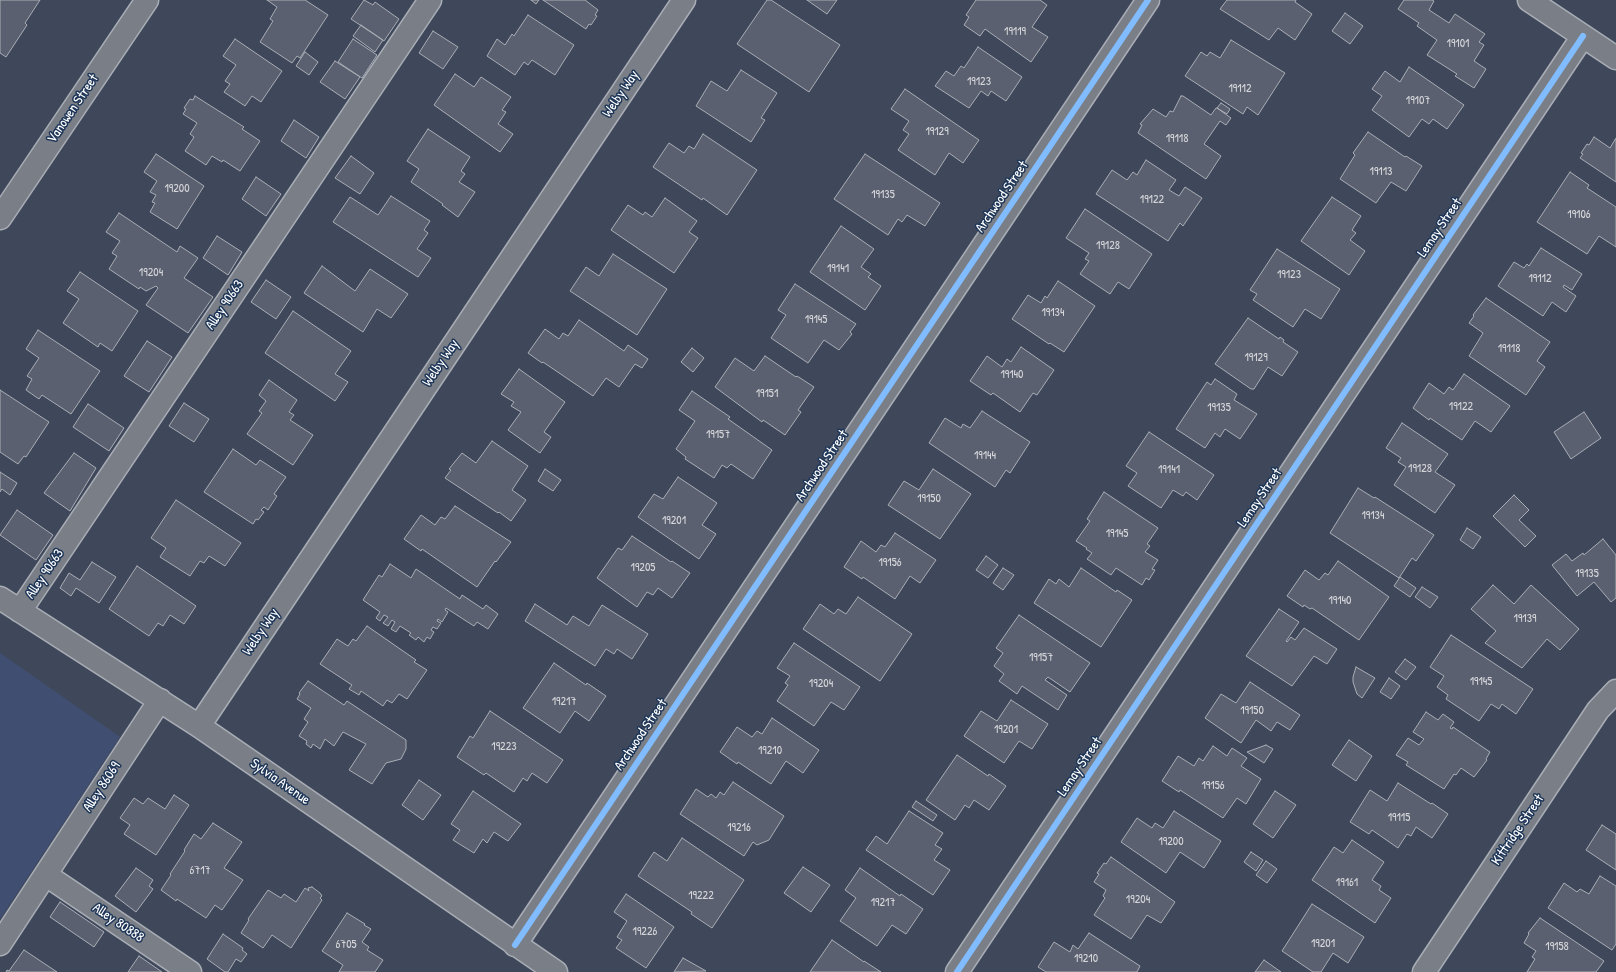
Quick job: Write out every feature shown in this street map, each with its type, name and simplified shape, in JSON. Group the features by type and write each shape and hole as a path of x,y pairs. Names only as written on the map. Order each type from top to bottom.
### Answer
{"street":[{"name":"Vanowen Street","path":"0,218 147,0"},
{"name":"Alley 90663","path":"20,611 430,0"},
{"name":"Welby Way","path":"198,726 684,0"},
{"name":"Archwood Street","path":"515,945 1148,0"},
{"path":"1529,0 1616,58"},
{"name":"Lemay Street","path":"957,972 1583,36"},
{"name":"Sylvia Avenue","path":"0,598 160,700 556,972"},
{"name":"Kittridge Street","path":"1424,972 1598,710 1616,691"},
{"name":"Alley 86069","path":"0,944 160,700"},
{"name":"Alley 80888","path":"46,875 190,972"}],"shaded area":[{"path":"0,653 120,737 0,919"}],"building":[{"path":"0,0 40,0 25,23 27,25 6,57 0,53"},
{"path":"267,0 305,0 328,15 300,58 297,56 292,63 260,42 273,21 270,19 277,7"},
{"path":"364,0 373,5 375,2 399,19 384,41 351,19"},
{"path":"531,0 539,0 536,4"},
{"path":"543,0 585,0 598,10 595,15 597,16 591,25 589,24 586,29"},
{"path":"767,0 771,0 840,45 809,92 737,44"},
{"path":"807,0 837,0 827,14"},
{"path":"976,0 1040,0 1047,5 1032,27 1048,37 1031,62 985,29 980,36 964,25 969,17 966,15"},
{"path":"1227,0 1296,0 1295,2 1312,14 1295,40 1278,28 1269,40 1220,9"},
{"path":"1404,0 1432,0 1434,1 1429,10 1449,23 1455,14 1485,34 1479,42 1484,45 1474,61 1486,69 1474,88 1455,76 1457,74 1427,55 1437,40 1417,26 1419,23 1398,9"},
{"path":"1345,13 1363,26 1350,44 1332,31"},
{"path":"528,15 574,45 555,75 532,60 528,65 524,62 515,75 487,56 497,39 505,45 512,34 514,36"},
{"path":"361,25 383,40 375,52 353,36"},
{"path":"433,31 458,47 443,69 419,53"},
{"path":"235,39 282,71 261,102 252,96 245,106 224,92 230,84 225,81 236,65 223,56"},
{"path":"353,39 377,55 362,78 338,62"},
{"path":"1231,40 1285,73 1258,115 1247,107 1243,114 1185,76 1201,52 1207,56 1210,52 1220,58"},
{"path":"978,47 1022,77 1006,101 991,91 988,96 981,91 969,108 935,86 946,71 954,76 961,66 964,68"},
{"path":"305,52 318,62 309,75 296,66"},
{"path":"335,61 360,77 345,99 320,82"},
{"path":"1409,67 1464,105 1447,129 1433,119 1429,124 1422,119 1409,137 1372,110 1382,96 1372,89 1385,71 1400,82"},
{"path":"741,70 777,93 761,118 765,120 751,142 696,106 711,81 727,91"},
{"path":"455,74 474,87 481,77 511,97 502,110 506,112 498,124 513,134 500,152 434,105"},
{"path":"905,89 979,140 963,163 949,153 935,175 898,150 909,134 903,130 909,121 891,109"},
{"path":"195,96 244,127 242,129 260,141 240,171 223,160 222,162 212,156 206,165 185,151 194,137 190,134 197,123 183,114 186,109 184,108 190,99 193,100"},
{"path":"1181,96 1211,115 1217,108 1231,118 1226,125 1220,121 1204,144 1221,156 1206,179 1138,133 1142,125 1140,124 1153,109 1166,117 1170,111 1173,112"},
{"path":"1221,103 1230,109 1227,114 1217,108"},
{"path":"294,120 319,137 306,158 281,141"},
{"path":"428,129 470,157 461,171 465,174 459,182 475,192 458,217 442,205 443,204 411,182 419,169 407,161"},
{"path":"1368,132 1405,157 1406,156 1422,166 1406,191 1391,182 1376,203 1340,179 1355,155 1353,153"},
{"path":"703,134 757,170 727,215 703,198 702,200 653,167 669,143 684,153 689,146 694,149"},
{"path":"1594,137 1610,148 1616,138 1616,182 1580,158 1583,154 1581,153 1587,144 1589,145"},
{"path":"156,154 204,186 177,229 150,212 155,203 152,202 156,195 150,192 157,181 144,172"},
{"path":"865,154 940,203 925,226 907,215 902,222 898,219 888,235 834,199"},
{"path":"351,156 374,173 360,194 335,178"},
{"path":"1146,160 1176,180 1169,190 1179,196 1185,187 1202,198 1183,226 1180,223 1168,241 1096,194 1112,170 1127,180 1133,172 1137,175"},
{"path":"1570,172 1589,185 1587,188 1616,207 1616,247 1599,236 1587,254 1537,222"},
{"path":"256,177 281,194 266,216 242,199"},
{"path":"391,196 430,221 424,230 428,233 417,249 431,258 418,277 333,222 350,197 378,215"},
{"path":"1332,197 1361,216 1352,230 1356,233 1350,240 1365,251 1349,275 1301,241"},
{"path":"665,198 697,221 689,232 698,238 674,273 611,230 628,205 643,215 645,212 652,217"},
{"path":"1085,209 1152,254 1129,289 1118,282 1110,294 1080,274 1089,261 1085,259 1089,253 1066,238"},
{"path":"119,213 177,252 180,246 198,258 184,278 213,297 188,333 146,305 158,288 156,286 146,291 140,287 139,289 109,269 117,256 112,253 120,241 106,232"},
{"path":"841,226 874,249 861,267 871,274 868,277 881,286 865,310 810,272"},
{"path":"217,236 242,252 228,275 203,258"},
{"path":"1541,248 1582,274 1572,290 1564,285 1563,287 1576,296 1566,312 1552,302 1543,316 1498,286 1514,262 1524,268 1527,264 1529,266"},
{"path":"1277,249 1340,289 1321,319 1305,309 1293,327 1253,300 1257,294 1250,290"},
{"path":"613,254 667,289 637,335 570,291 586,267 599,276"},
{"path":"322,266 355,291 370,269 408,294 391,318 377,309 363,332 304,293"},
{"path":"80,272 138,311 112,351 100,343 98,347 63,323 79,299 67,291"},
{"path":"266,280 291,297 276,319 251,302"},
{"path":"1058,281 1095,306 1064,352 1050,343 1049,344 1012,319 1028,295 1041,303 1045,296 1047,298"},
{"path":"795,284 856,324 850,332 852,334 839,350 824,340 808,363 771,338 786,315 778,310"},
{"path":"1486,298 1550,342 1537,361 1545,367 1526,395 1469,356 1483,333 1469,323"},
{"path":"293,311 351,351 335,374 348,382 335,401 265,353"},
{"path":"1248,318 1279,339 1280,337 1284,340 1283,342 1298,352 1282,376 1268,367 1254,389 1251,389 1215,364"},
{"path":"579,320 624,351 628,345 648,359 642,368 635,364 619,387 606,378 593,396 528,353 545,329 559,339 563,333 568,336"},
{"path":"38,330 100,371 71,414 42,395 39,399 26,390 32,379 27,376 39,358 26,349"},
{"path":"147,341 172,357 149,392 124,376"},
{"path":"1021,347 1054,370 1037,395 1033,393 1020,412 993,393 991,395 970,381 987,356 1002,367 1007,359 1011,362"},
{"path":"692,348 704,358 693,372 681,362"},
{"path":"765,356 814,387 798,410 801,412 785,435 763,420 762,422 715,387 735,358 754,371"},
{"path":"519,369 565,402 544,432 551,437 540,453 508,430 521,412 511,406 514,402 501,394"},
{"path":"1464,374 1510,406 1491,432 1475,421 1462,440 1430,418 1429,420 1413,408 1429,383 1444,394 1449,387 1453,390"},
{"path":"1215,379 1237,394 1234,400 1257,414 1240,439 1225,429 1220,437 1215,433 1205,448 1176,429 1207,382 1211,385"},
{"path":"269,380 297,400 289,412 294,415 290,420 313,435 293,465 247,434 262,413 259,411 266,401 259,395"},
{"path":"0,390 49,422 26,457 24,456 18,464 0,452"},
{"path":"692,391 730,417 728,419 772,450 753,479 731,464 727,468 722,465 714,478 685,459 686,457 676,449 695,421 679,410"},
{"path":"184,403 209,419 194,442 169,426"},
{"path":"88,404 124,428 109,451 73,427"},
{"path":"982,411 1030,442 1010,473 1006,470 995,487 929,443 945,418 961,428 963,424 970,428"},
{"path":"1584,412 1601,438 1571,459 1554,432"},
{"path":"1402,423 1448,454 1435,472 1455,485 1435,513 1394,485 1406,467 1398,462 1401,458 1386,448"},
{"path":"1149,432 1214,475 1197,500 1186,492 1183,496 1173,490 1161,508 1128,486 1137,473 1126,466"},
{"path":"492,441 528,466 512,490 526,500 511,521 445,478 451,470 449,469 462,453 476,463"},
{"path":"233,449 256,465 260,460 286,477 274,494 277,496 268,510 264,507 261,510 264,512 253,524 204,492"},
{"path":"74,453 96,468 70,511 44,493"},
{"path":"545,469 561,480 553,491 538,481"},
{"path":"933,469 971,494 940,539 888,505 904,481 919,490"},
{"path":"0,472 17,483 10,495 2,489 0,492"},
{"path":"678,477 717,503 702,525 716,534 699,559 638,517 654,494 663,499"},
{"path":"1358,488 1374,498 1375,497 1434,535 1416,561 1412,558 1399,578 1330,533"},
{"path":"1104,492 1158,528 1147,544 1150,546 1145,552 1158,560 1152,569 1155,570 1149,580 1146,578 1142,585 1116,568 1111,575 1087,559 1092,553 1076,541 1090,521 1087,519"},
{"path":"1514,495 1529,510 1519,520 1536,536 1525,547 1493,516"},
{"path":"176,500 241,543 225,566 209,556 204,563 200,561 190,576 160,557 166,548 151,538"},
{"path":"455,506 511,542 496,562 495,561 477,587 422,549 421,551 404,539 421,515 435,525 441,517 445,519"},
{"path":"17,510 53,535 36,560 0,535"},
{"path":"1467,528 1481,537 1473,549 1460,540"},
{"path":"895,533 936,560 920,583 910,576 895,599 863,577 862,579 844,567 861,541 876,552 881,545 885,547"},
{"path":"632,536 690,573 672,598 658,588 653,595 647,592 637,607 597,578 618,548 622,550"},
{"path":"1603,539 1616,555 1616,598 1611,602 1594,582 1577,596 1552,565 1566,554 1572,561 1583,553 1584,555"},
{"path":"986,556 998,565 988,578 976,570"},
{"path":"1338,561 1389,597 1359,640 1312,608 1310,609 1304,605 1303,607 1287,596 1305,570 1319,580 1325,573 1328,575"},
{"path":"92,562 116,577 99,603 76,588 71,596 60,588 69,573 80,580"},
{"path":"390,564 411,578 416,569 460,599 462,595 483,609 486,605 498,614 488,629 477,622 474,626 446,608 445,610 448,612 442,622 438,619 437,621 441,623 437,629 433,627 431,630 434,632 430,639 427,637 424,642 418,637 416,640 409,635 411,633 400,626 396,632 391,629 395,622 392,620 388,626 383,623 388,617 384,615 380,621 376,618 380,612 363,600 379,575 382,577"},
{"path":"137,566 196,606 184,624 170,615 163,626 158,623 149,636 109,609"},
{"path":"1003,568 1014,575 1003,590 993,583"},
{"path":"1081,568 1116,592 1117,590 1132,600 1101,647 1034,603 1049,579 1056,584 1059,579 1069,587"},
{"path":"1400,577 1416,588 1410,597 1394,586"},
{"path":"1493,585 1514,604 1531,585 1579,629 1560,650 1547,639 1522,668 1485,643 1496,631 1471,609"},
{"path":"1422,587 1438,597 1430,608 1415,597"},
{"path":"858,597 912,634 880,681 803,629 820,604 834,614 838,609 846,614"},
{"path":"535,604 567,625 573,616 589,626 602,605 648,634 632,659 617,649 614,654 606,649 595,666 525,621"},
{"path":"1279,609 1299,622 1286,641 1287,642 1291,637 1295,640 1304,628 1337,649 1327,664 1314,656 1292,686 1246,656"},
{"path":"1019,615 1090,663 1070,692 1048,677 1045,680 1067,695 1058,710 1022,686 1017,694 999,681 1004,674 994,666 1003,653 996,648"},
{"path":"367,626 416,660 414,662 427,670 407,699 399,694 392,703 387,700 383,706 361,691 359,695 349,689 352,685 320,664 337,639 348,646 353,639 356,641"},
{"path":"1451,635 1533,689 1516,714 1502,704 1499,709 1491,704 1479,721 1446,699 1448,695 1437,687 1444,676 1430,667"},
{"path":"794,643 860,687 844,710 831,702 814,726 777,701 788,685 785,683 790,676 777,668"},
{"path":"1405,659 1416,667 1406,680 1395,672"},
{"path":"554,663 586,685 587,683 606,696 589,721 575,711 560,733 523,708"},
{"path":"1356,667 1375,678 1362,698 1357,694 1353,682"},
{"path":"1389,678 1400,686 1391,699 1380,692"},
{"path":"308,681 344,705 347,701 406,740 406,749 401,759 386,763 372,784 349,770 366,744 343,732 334,746 325,739 320,749 313,744 311,748 306,744 307,741 299,736 308,722 304,719 311,708 297,699 300,694 299,693"},
{"path":"1250,682 1300,715 1290,730 1277,722 1271,731 1256,720 1241,743 1205,718 1221,694 1236,703"},
{"path":"1011,700 1048,724 1032,749 1019,741 1004,763 964,736 981,711 997,721"},
{"path":"490,711 563,760 547,783 532,773 527,781 523,778 514,792 486,773 484,775 457,757 470,736 473,738"},
{"path":"1426,712 1438,720 1443,714 1454,722 1450,728 1452,729 1453,727 1490,752 1486,759 1487,760 1474,777 1461,768 1456,775 1454,774 1444,789 1406,765 1408,762 1396,755 1408,738 1419,745 1424,739 1413,732"},
{"path":"772,718 819,750 803,773 786,761 771,784 720,752 737,727 752,737 757,731 762,734"},
{"path":"1349,740 1372,756 1356,781 1332,765"},
{"path":"1266,745 1273,749 1264,763 1247,752"},
{"path":"1213,746 1227,756 1232,748 1247,758 1241,766 1261,779 1246,804 1237,798 1223,818 1180,790 1179,792 1162,781 1178,756 1194,766 1199,758 1203,761"},
{"path":"957,755 1006,786 989,810 974,800 969,808 965,805 955,820 926,800"},
{"path":"419,780 441,795 423,820 402,805"},
{"path":"733,782 784,816 769,840 757,845 753,842 744,856 680,814 696,789 708,797 711,794 716,798 720,792 724,795"},
{"path":"1398,783 1448,814 1432,838 1416,827 1411,836 1407,834 1398,848 1372,830 1369,834 1350,822 1370,790 1387,801"},
{"path":"473,791 521,824 508,841 494,832 487,843 483,839 474,853 453,840 460,830 451,824"},
{"path":"1275,791 1296,805 1273,838 1253,824"},
{"path":"174,795 189,805 156,855 124,834 130,825 120,818 134,798 143,804 148,798 165,809"},
{"path":"916,801 937,815 933,821 912,807"},
{"path":"909,811 943,833 935,845 942,849 934,860 950,870 933,895 866,850 876,836 887,844"},
{"path":"1174,811 1221,841 1204,868 1180,852 1166,873 1121,842 1137,818 1152,828 1155,823 1163,828"},
{"path":"213,823 242,842 224,868 243,880 222,910 215,905 206,918 177,899 176,901 161,890 194,834 201,839"},
{"path":"1602,825 1616,834 1616,870 1586,850"},
{"path":"682,838 744,880 712,928 691,914 692,912 638,876 654,852 667,861"},
{"path":"1352,840 1384,862 1372,880 1381,886 1379,890 1391,898 1375,923 1312,880 1334,847 1343,853"},
{"path":"1251,852 1263,860 1256,871 1244,862"},
{"path":"1111,857 1175,902 1161,923 1147,915 1131,939 1094,915 1105,898 1103,896 1106,890 1094,882 1099,874 1097,873 1104,863 1106,864"},
{"path":"1266,861 1277,869 1267,883 1256,875"},
{"path":"803,867 830,885 811,912 784,893"},
{"path":"136,868 153,880 149,886 153,889 136,912 115,896"},
{"path":"860,868 900,896 901,894 923,909 906,934 892,925 877,946 840,921 856,898 845,890"},
{"path":"1600,876 1616,886 1616,944 1612,950 1548,908 1564,883 1577,892 1580,889 1589,894"},
{"path":"312,887 320,893 322,896 320,898 322,900 291,948 272,935 263,948 241,933 249,920 248,919 268,890 281,898 284,894 296,902 305,888 309,891 308,888"},
{"path":"626,894 674,927 646,968 616,948 622,940 617,937 627,921 614,912"},
{"path":"60,902 104,932 94,947 50,917"},
{"path":"1312,904 1364,937 1348,963 1333,953 1321,972 1313,972 1282,951"},
{"path":"347,913 371,929 362,942 369,947 367,950 383,960 375,972 339,972 343,965 322,951"},
{"path":"1540,918 1604,961 1596,972 1527,972 1535,959 1532,957 1536,951 1524,943 1529,934 1528,933"},
{"path":"1089,933 1140,966 1137,972 1046,972 1038,967 1054,942 1070,952 1073,945 1078,949"},
{"path":"223,934 243,948 242,950 247,954 241,962 236,959 228,972 225,972 207,959"},
{"path":"832,940 864,962 881,972 810,972"},
{"path":"24,950 57,972 6,972 7,970 9,971"},
{"path":"139,956 162,972 128,972"},
{"path":"683,958 706,971 674,972"},
{"path":"1264,960 1281,972 1255,972"}],"cycle path":[{"path":"515,945 1148,0"},
{"path":"957,972 1583,36"}]}
